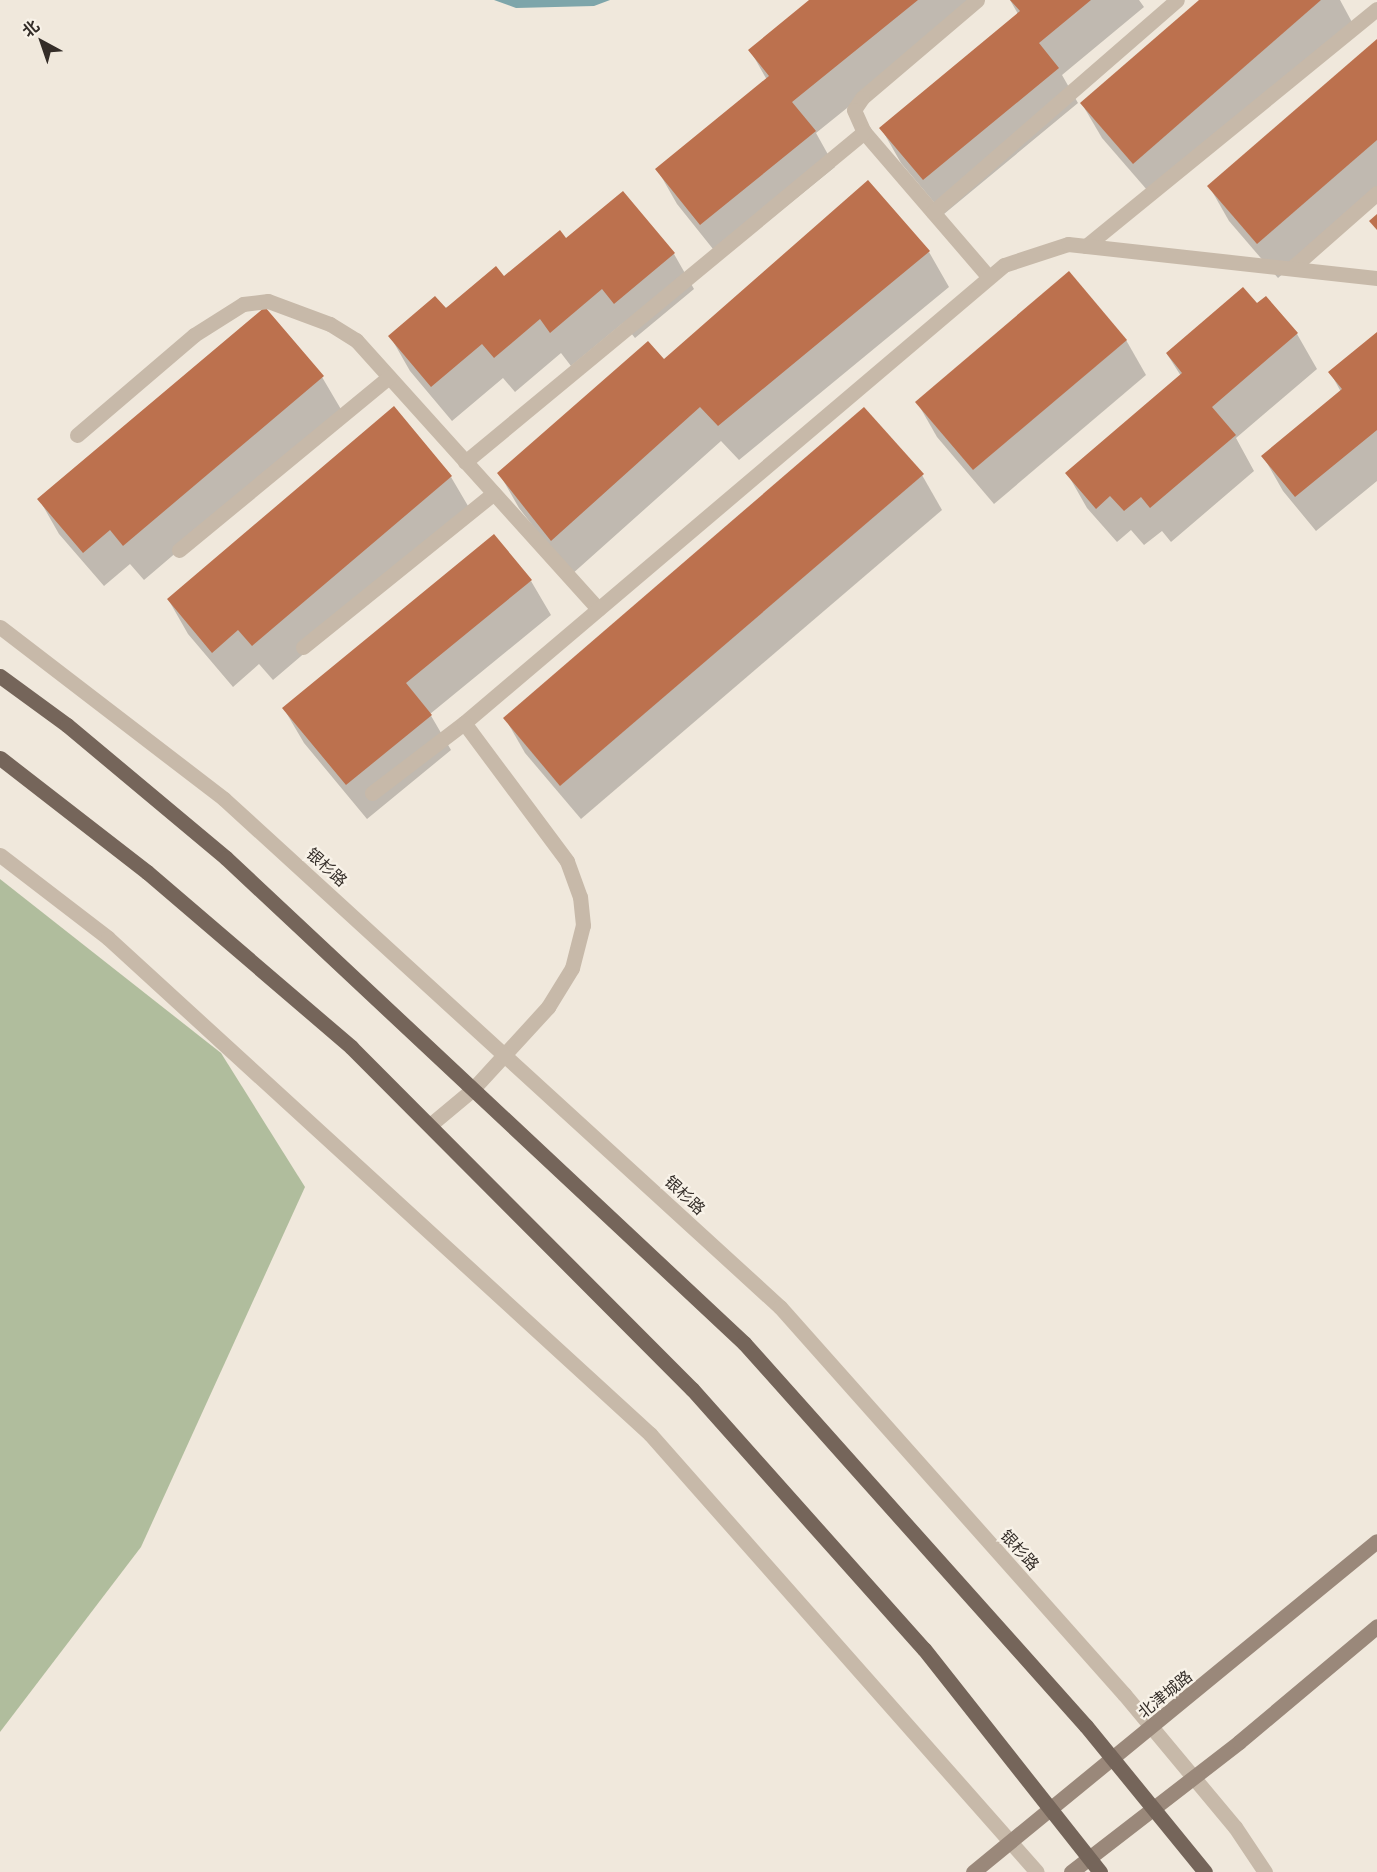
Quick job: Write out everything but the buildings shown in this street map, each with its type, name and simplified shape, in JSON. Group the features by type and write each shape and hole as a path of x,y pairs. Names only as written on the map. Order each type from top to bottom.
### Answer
{"main road":[{"path":"0,676 67,725 226,858 744,1343 1113,1759 1205,1872"},
{"path":"0,759 183,902 351,1047 692,1389 924,1649 1100,1872"},
{"name":"北津城路","path":"973,1872 1377,1540"},
{"path":"1071,1872 1194,1777 1377,1626"}],"street":[{"path":"977,0 862,98 854,110 864,132 988,276"},
{"path":"933,212 1178,0"},
{"path":"1086,246 1377,9"},
{"path":"465,462 864,132"},
{"path":"1293,267 1377,193"},
{"path":"372,793 464,723 988,276 1030,254 1068,244 1377,278"},
{"path":"77,435 194,335 243,304 268,301 330,324 356,340 598,609"},
{"path":"179,550 389,377"},
{"path":"303,647 494,493"},
{"name":"银杉路","path":"0,627 224,799 506,1054 780,1307 1152,1727 1194,1777 1265,1872"},
{"path":"430,1125 472,1090 548,1007 572,968 583,925 580,897 567,861 464,723"},
{"path":"0,855 108,938 650,1434 1037,1872"}],"green space":[{"path":"0,879 221,1053 305,1187 141,1547 0,1732"}],"water":[{"path":"494,0 610,0 594,6 516,8"}]}
